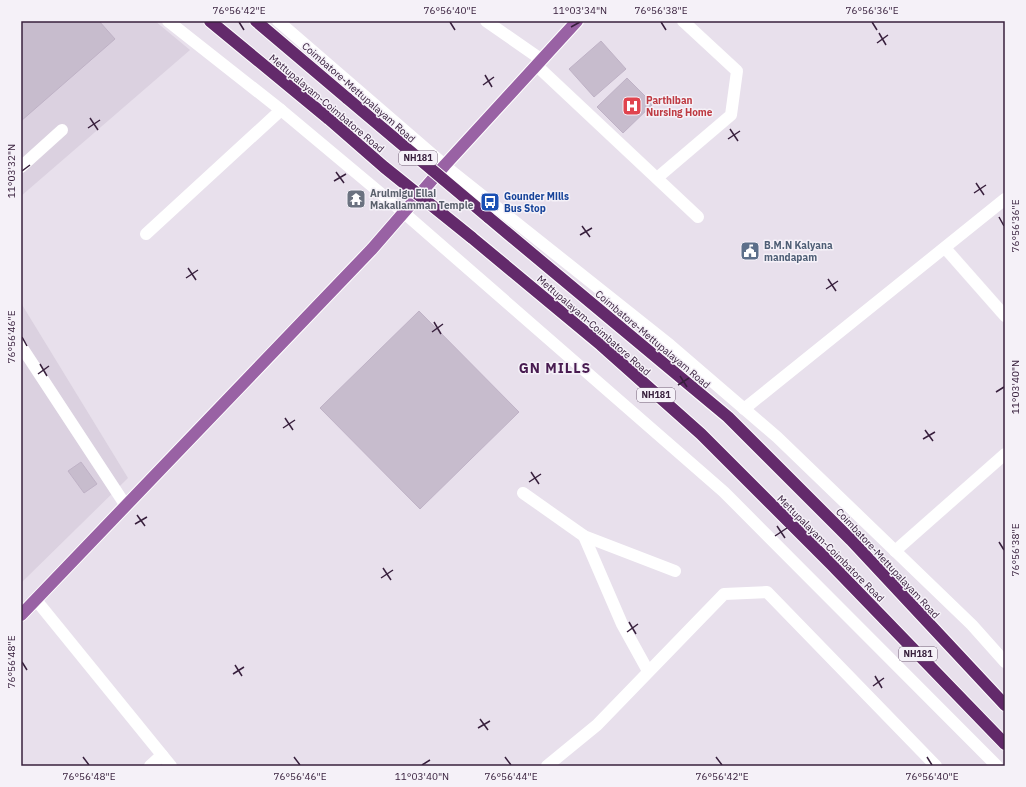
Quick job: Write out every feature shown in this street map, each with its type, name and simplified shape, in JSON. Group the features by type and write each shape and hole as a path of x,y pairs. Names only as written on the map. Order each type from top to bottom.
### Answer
{"highway":[{"name":"Mettupalayam-Coimbatore Road","path":"210,21 601,345 701,434 831,564 1005,744"},
{"name":"Coimbatore-Mettupalayam Road","path":"256,21 448,184 728,417 851,540 1005,705"}],"main road":[{"path":"21,615 372,249 402,212 444,165 577,21"}],"street":[{"path":"168,21 281,110 402,212 724,492 996,766"},
{"path":"278,21 444,165 670,344 777,437 972,625 1005,662"},
{"path":"486,21 539,62 698,217"},
{"path":"657,178 731,115 737,71 683,21"},
{"path":"146,234 281,110"},
{"path":"21,167 62,130"},
{"path":"744,409 1005,200"},
{"path":"945,248 1005,316"},
{"path":"21,346 126,506"},
{"path":"895,551 1005,454"},
{"path":"523,493 584,536 675,571"},
{"path":"584,536 622,624 648,671"},
{"path":"547,766 597,725 724,594 767,592 936,766"},
{"path":"36,600 171,766"},
{"path":"150,766 162,755"}],"shaded area":[{"path":"21,21 155,21 190,50 21,196"},
{"path":"21,303 128,478 21,583"}],"building":[{"path":"21,21 99,21 115,39 21,121"},
{"path":"601,41 626,69 594,97 569,69"},
{"path":"627,78 653,104 623,133 597,107"},
{"path":"419,311 519,412 420,509 320,408"},
{"path":"81,462 97,484 84,493 68,471"}],"place":[{"name":"Parthiban Nursing Home","path":"632,106"},
{"name":"Arulmigu Ellai Makaliamman Temple","path":"356,199"},
{"name":"Gounder Mills Bus Stop","path":"490,202"},
{"name":"B.M.N Kalyana mandapam","path":"750,251"}],"district":[{"name":"GN MILLS","path":"555,368"}]}
